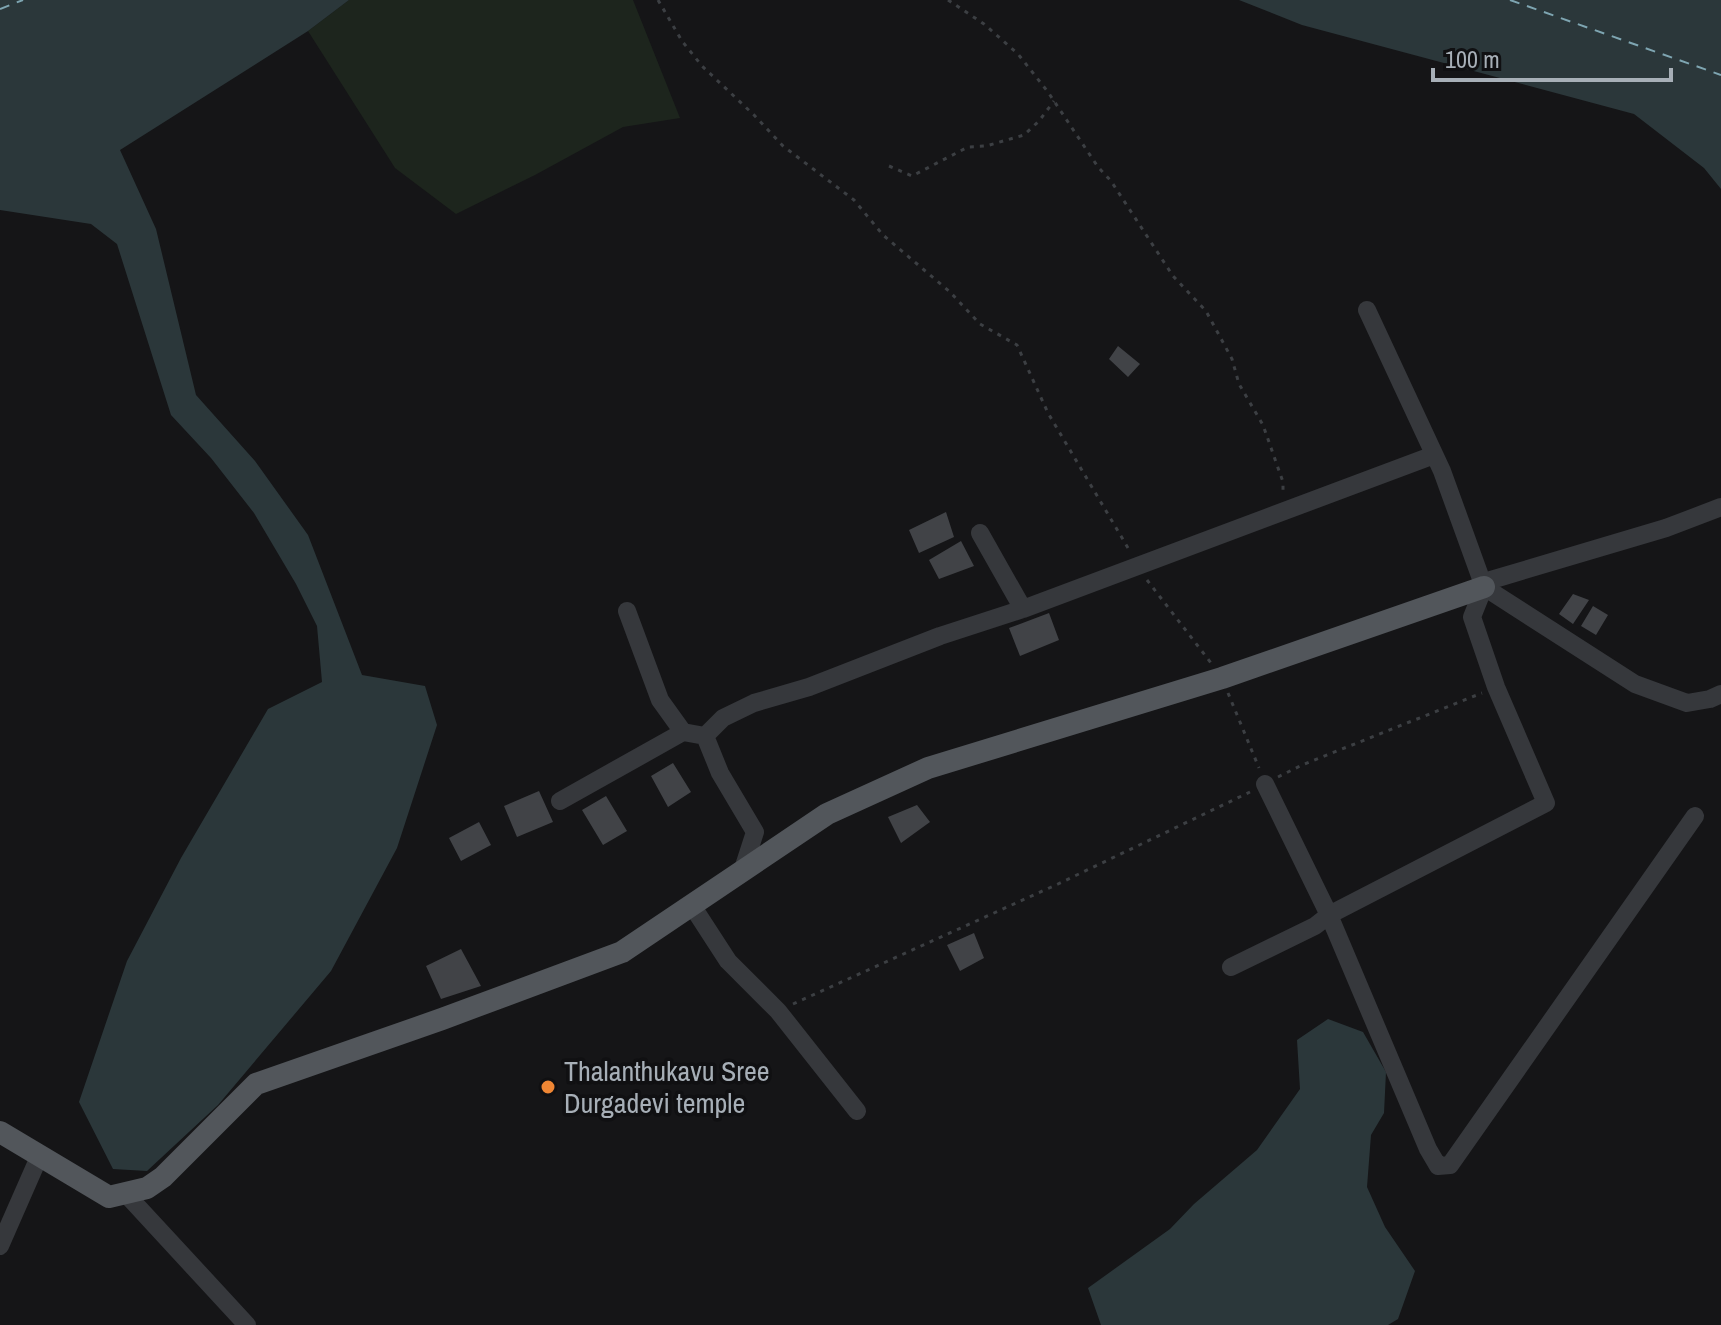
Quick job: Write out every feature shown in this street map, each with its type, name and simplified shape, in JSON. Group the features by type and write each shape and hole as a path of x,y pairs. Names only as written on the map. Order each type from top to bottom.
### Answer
{"main road":[{"path":"0,1132 109,1197 147,1188 163,1177 256,1084 622,952 827,814 928,768 1222,678 1484,587"}],"street":[{"path":"1367,310 1434,455 1484,587 1635,684 1687,703 1721,694"},
{"path":"705,736 723,718 754,703 809,687 940,636 1023,609 1434,455"},
{"path":"1231,967 1315,926 1329,915 1546,803 1496,687 1472,617 1484,587 1491,580 1666,528 1721,507"},
{"path":"980,533 1023,609"},
{"path":"627,611 660,700 683,732"},
{"path":"560,801 683,732 705,736"},
{"path":"705,736 720,773 755,832 743,869"},
{"path":"1265,784 1329,915 1428,1149 1438,1166 1450,1165 1695,816"},
{"path":"691,904 728,961 778,1011 857,1111"},
{"path":"0,1246 39,1157"},
{"path":"126,1194 247,1325"}],"path":[{"path":"658,0 682,41 702,66 783,146 854,200 883,235 950,292 980,324 1017,345 1048,413 1137,566"},
{"path":"948,0 984,24 1031,69 1098,167 1111,181 1173,276 1206,311 1232,359 1239,384 1263,425 1283,482 1284,511"},
{"path":"889,166 912,176 968,147 986,146 1024,135 1054,101"},
{"path":"778,1011 1058,884 1302,765 1496,687"}],"shaded area":[{"path":"0,0 349,0 308,31 120,150 156,229 196,395 255,461 308,535 362,675 425,686 437,725 397,848 331,971 218,1105 147,1171 113,1169 79,1102 127,961 181,858 268,709 322,682 317,626 254,513 211,458 171,415 117,244 91,224 0,210"},
{"path":"349,0 633,0 680,118 623,127 456,214 395,168 308,31"},
{"path":"1239,0 1721,0 1721,189 1704,168 1634,114 1302,25"},
{"path":"1328,1019 1363,1032 1386,1072 1384,1113 1371,1135 1367,1187 1385,1227 1415,1271 1398,1319 1388,1325 1101,1325 1088,1288 1170,1229 1257,1150 1300,1089 1297,1040"}],"building":[{"path":"1118,346 1140,364 1128,377 1109,359"},
{"path":"946,512 954,537 919,553 909,530"},
{"path":"961,541 974,566 939,579 929,560"},
{"path":"1573,594 1589,600 1573,624 1559,614"},
{"path":"1593,606 1608,615 1596,635 1581,626"},
{"path":"1049,613 1059,640 1020,656 1009,628"},
{"path":"673,763 691,792 668,807 651,776"},
{"path":"539,791 553,822 517,837 504,806"},
{"path":"606,796 627,831 603,845 582,810"},
{"path":"917,805 930,822 901,843 888,817"},
{"path":"479,822 491,845 461,861 449,838"},
{"path":"974,933 984,958 960,971 947,945"},
{"path":"461,949 481,986 441,999 426,966"}],"ferry route":[{"path":"0,9 23,0"},
{"path":"1510,0 1721,75"}],"place":[{"name":"Thalanthukavu Sree Durgadevi temple","path":"548,1087"}]}
